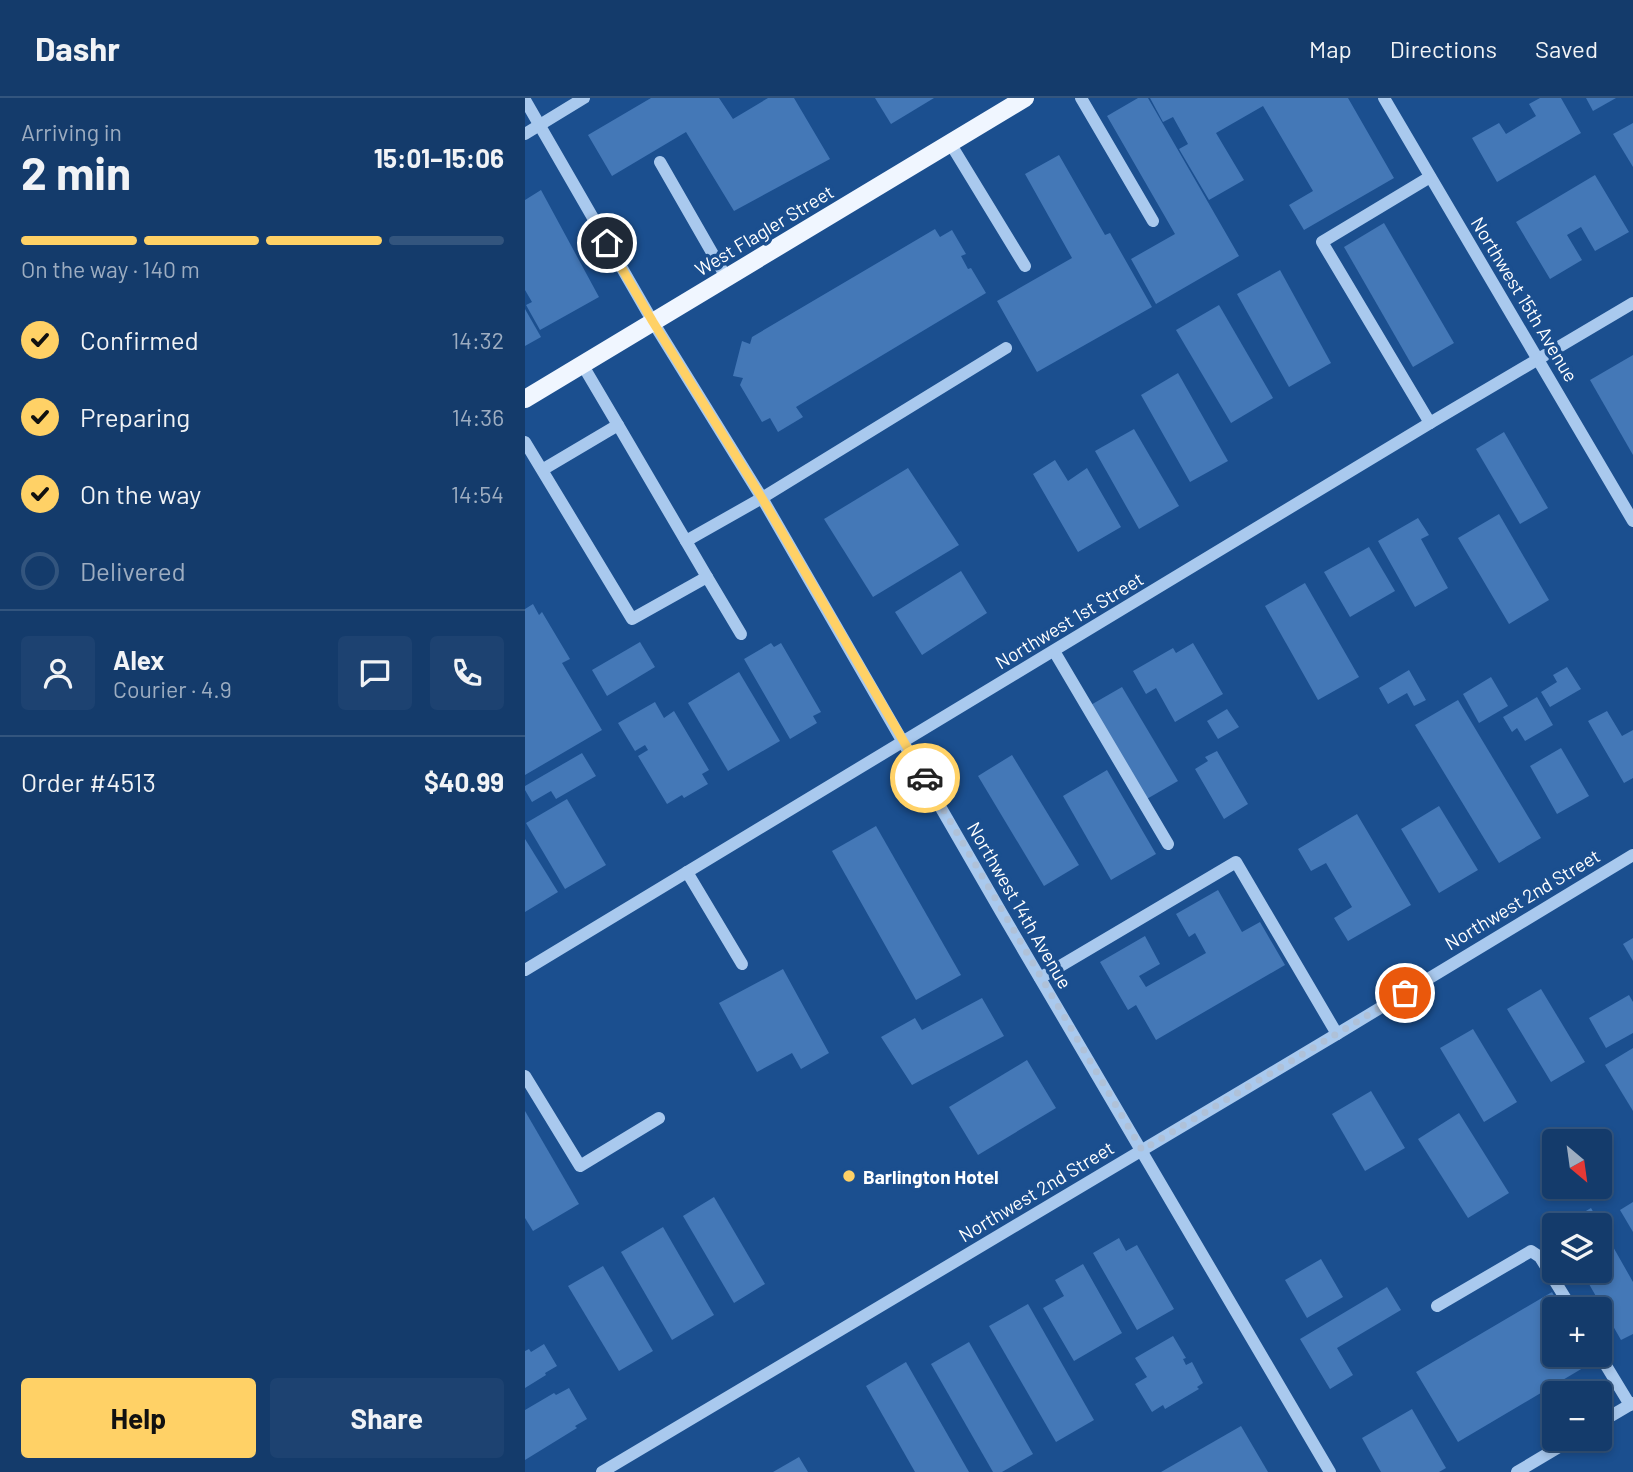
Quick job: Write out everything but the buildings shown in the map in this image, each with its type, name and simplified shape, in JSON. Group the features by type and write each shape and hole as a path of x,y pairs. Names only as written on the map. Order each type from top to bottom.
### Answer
{"main road":[{"name":"West Flagler Street","path":"525,399 1025,98"}],"street":[{"path":"525,134 584,98"},
{"path":"1081,98 1153,222"},
{"name":"Northwest 15th Avenue","path":"1384,98 1633,521"},
{"name":"Northwest 14th Avenue","path":"525,100 653,322 762,498 1330,1472"},
{"path":"950,143 1025,266"},
{"path":"660,162 726,277"},
{"path":"1430,177 1322,242 1430,423"},
{"name":"Northwest 1st Street","path":"525,970 1633,303"},
{"path":"686,541 762,498 1006,348"},
{"path":"582,364 741,635"},
{"path":"542,470 618,425"},
{"path":"525,442 632,619 707,577"},
{"path":"1054,651 1168,844"},
{"name":"Northwest 2nd Street","path":"602,1472 1633,855"},
{"path":"1040,978 1236,862 1337,1034"},
{"path":"687,872 741,964"},
{"path":"525,1076 580,1166 660,1118"},
{"path":"1437,1306 1531,1251 1540,1257 1565,1297"},
{"path":"1608,1367 1632,1404 1612,1416"},
{"path":"1517,1472 1552,1451"}],"way so far":[{"path":"925,778 1142,1150 1405,993"}],"place":[{"name":"Barlington Hotel","path":"849,1176"}],"route":[{"path":"607,243 762,498 925,778"}]}
